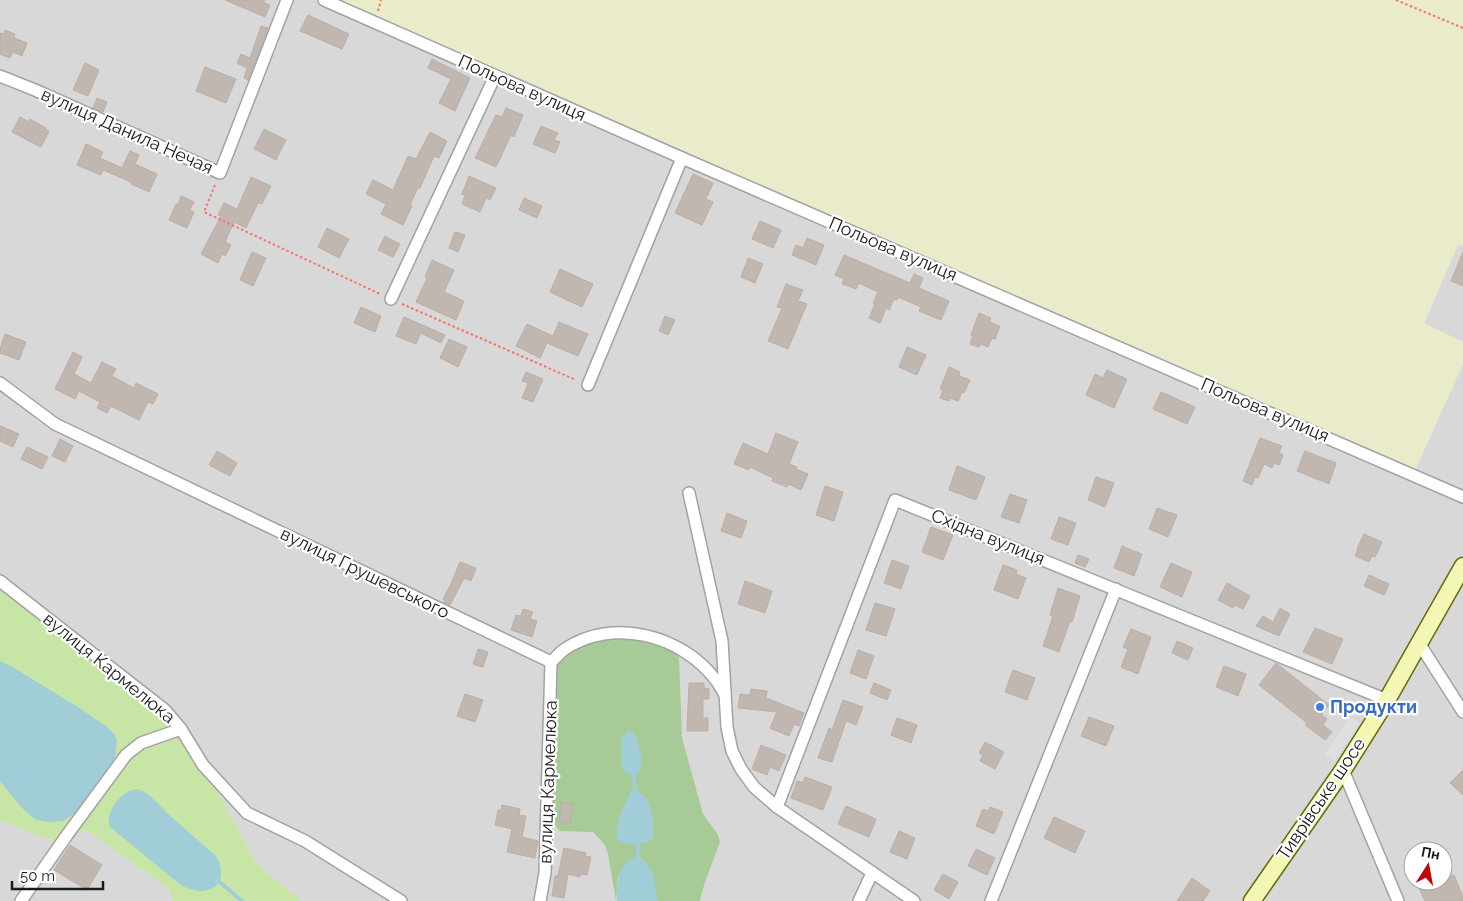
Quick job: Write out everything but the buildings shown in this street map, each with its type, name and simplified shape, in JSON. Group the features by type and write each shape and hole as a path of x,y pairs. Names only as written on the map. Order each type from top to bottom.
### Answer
{"main road":[{"name":"Тиврівське шосе","path":"1252,901 1343,770 1419,644 1463,566"}],"street":[{"name":"вулиця Данила Нечая","path":"0,76 220,173 287,0"},
{"name":"Польова вулиця","path":"324,0 682,158 1463,497"},
{"path":"391,299 495,76"},
{"path":"588,385 682,158"},
{"name":"вулиця Грушевського","path":"0,383 55,424 551,662"},
{"path":"689,493 722,642 725,696 732,751 741,769 754,787 776,807 914,901"},
{"name":"Східна вулиця","path":"776,807 895,500 1386,700"},
{"name":"вулиця Кармелюка","path":"0,581 165,710 181,728 203,765 247,813 305,841 401,901"},
{"path":"991,901 1116,589"},
{"path":"551,662 564,650 594,636 623,632 638,633 665,642 698,661 716,679 725,696"},
{"path":"1419,644 1463,712"},
{"name":"вулиця Кармелюка","path":"540,901 545,873 551,662"},
{"path":"21,901 126,755 141,744 181,728"},
{"path":"1343,770 1398,901"},
{"path":"859,901 872,873"}],"path":[{"path":"1396,0 1463,28"},
{"path":"220,173 204,212 391,299 588,385"}],"shaded area":[{"path":"0,0 324,0 1413,474 1463,364 1463,901 302,901 267,873 254,859 203,765 0,581"},
{"path":"1458,244 1463,246 1463,342 1424,324"},
{"path":"1350,716 1359,723 1334,761 1325,754"},
{"path":"0,820 30,833 85,829 168,888 173,901 0,901"}],"green space":[{"path":"324,0 1463,0 1463,246 1458,245 1424,323 1463,342 1463,364 1413,475"},
{"path":"0,581 165,710 203,765 254,859 267,873 302,901 173,901 168,888 85,829 63,844 0,820"},
{"path":"609,633 675,646 679,658 682,738 703,814 718,835 720,842 700,901 651,901 627,863 618,877 616,901 605,845 593,832 560,831 556,827 547,797 551,662"}],"water":[{"path":"0,661 78,707 107,727 117,740 115,758 75,813 63,821 36,820 21,807 0,781"},
{"path":"628,731 634,733 642,756 641,768 634,776 625,772 622,767 622,737"},
{"path":"137,789 150,796 216,856 221,868 218,884 208,890 201,891 182,886 110,827 110,815 116,803 126,793"},
{"path":"632,789 639,791 644,796 653,818 652,840 640,844 618,841 617,835 620,815"},
{"path":"638,856 651,870 658,901 617,901 617,886 622,869"}],"waterway":[{"path":"633,773 636,793"},
{"path":"638,840 638,861"},
{"path":"216,879 242,901"}],"place":[{"name":"Продукти","path":"1320,707"}]}
